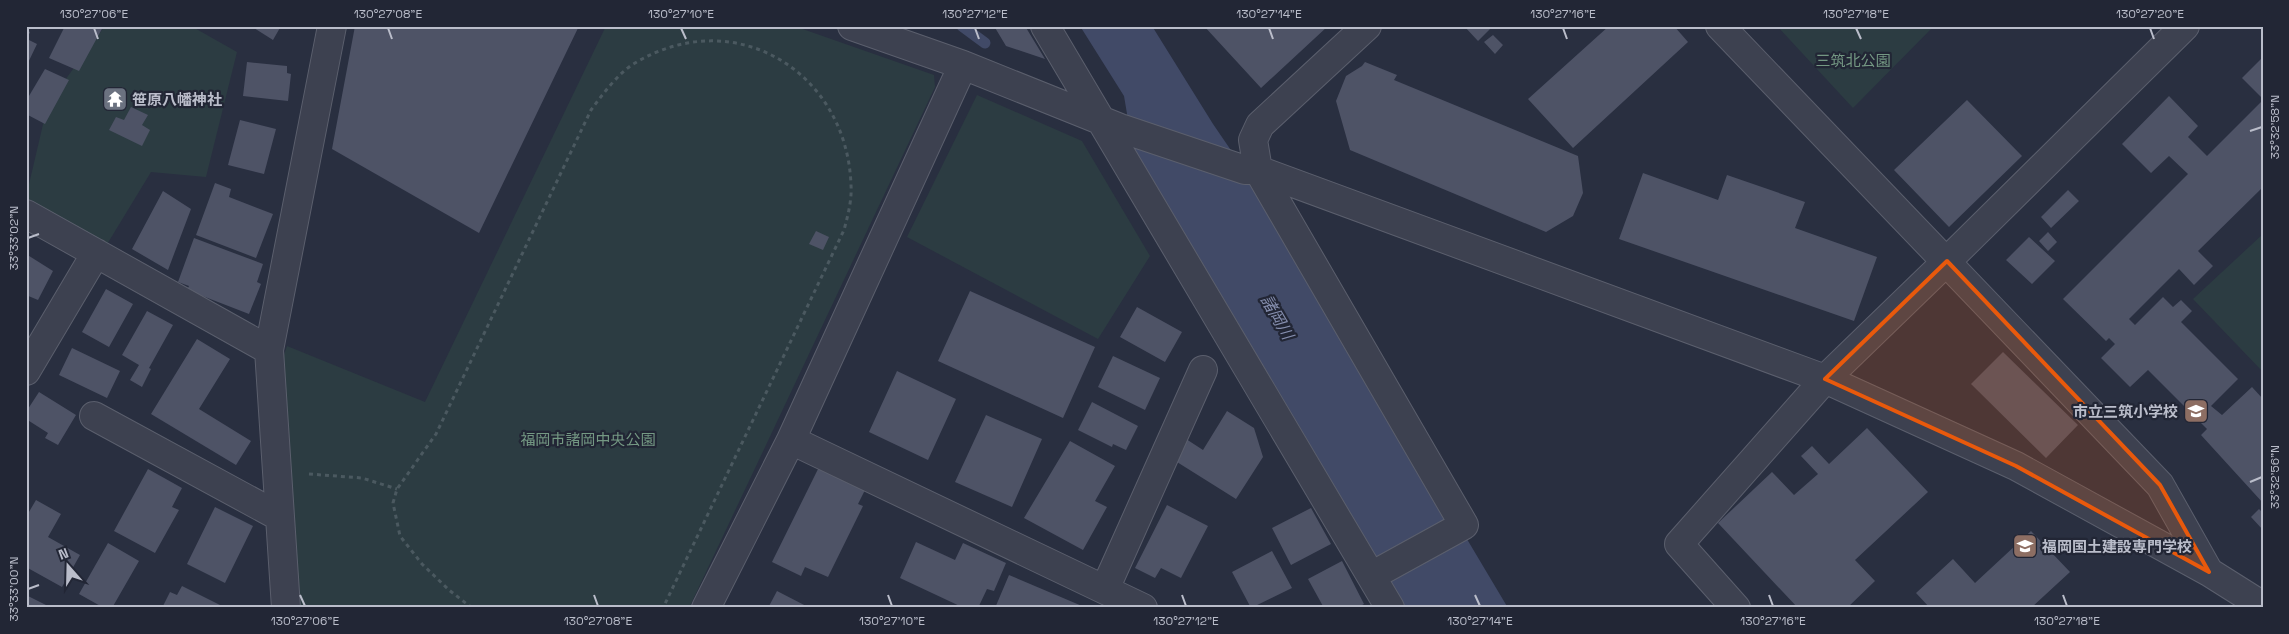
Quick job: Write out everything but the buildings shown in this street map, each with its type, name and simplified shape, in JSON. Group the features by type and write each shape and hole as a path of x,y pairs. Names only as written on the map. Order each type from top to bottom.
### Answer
{"street":[{"path":"286,608 268,350 332,26"},
{"path":"852,26 963,65 1111,125 1251,170 1825,379 2016,466 2210,572 2263,606"},
{"path":"1045,26 1111,125 1390,608"},
{"path":"1367,26 1260,124 1253,140 1251,170 1464,525 1375,574"},
{"path":"1720,26 2160,485 2210,572"},
{"path":"1736,608 1679,544 1825,379 2185,26"},
{"path":"706,608 791,440 963,65"},
{"path":"26,214 268,350"},
{"path":"26,372 96,253"},
{"path":"1105,590 1203,370"},
{"path":"94,416 280,516"},
{"path":"791,440 1143,608"}],"path":[{"path":"472,608 449,590 422,564 400,536 393,503 397,489 436,434 592,110 602,95 634,63 667,48 696,40 724,40 748,45 765,52 801,74 820,95 837,122 847,154 851,186 849,209 844,230 663,608"},
{"path":"304,473 362,478 397,489"}],"highlighted area":[{"path":"1947,261 2160,485 2209,572 2091,507 2016,466 1825,379"}],"green space":[{"path":"105,26 191,26 237,52 206,177 151,172 106,246 26,197 48,103"},
{"name":"福岡市諸岡中央公園","path":"606,26 794,26 934,75 935,87 689,608 298,608 280,366 287,346 425,402"},
{"name":"三筑北公園","path":"1777,26 1934,26 1853,108"},
{"path":"977,95 1082,141 1150,256 1098,339 907,237"},
{"path":"2263,234 2263,372 2193,299"}],"water":[{"name":"諸岡川","path":"1080,26 1152,26 1213,124 1265,200 1508,608 1403,608 1135,161 1124,96"}],"waterway":[{"path":"962,26 985,43"}],"place":[{"name":"笹原八幡神社","path":"115,99"},
{"name":"市立三筑小学校","path":"2196,411"},
{"name":"福岡国土建設専門学校","path":"2025,546"}]}
